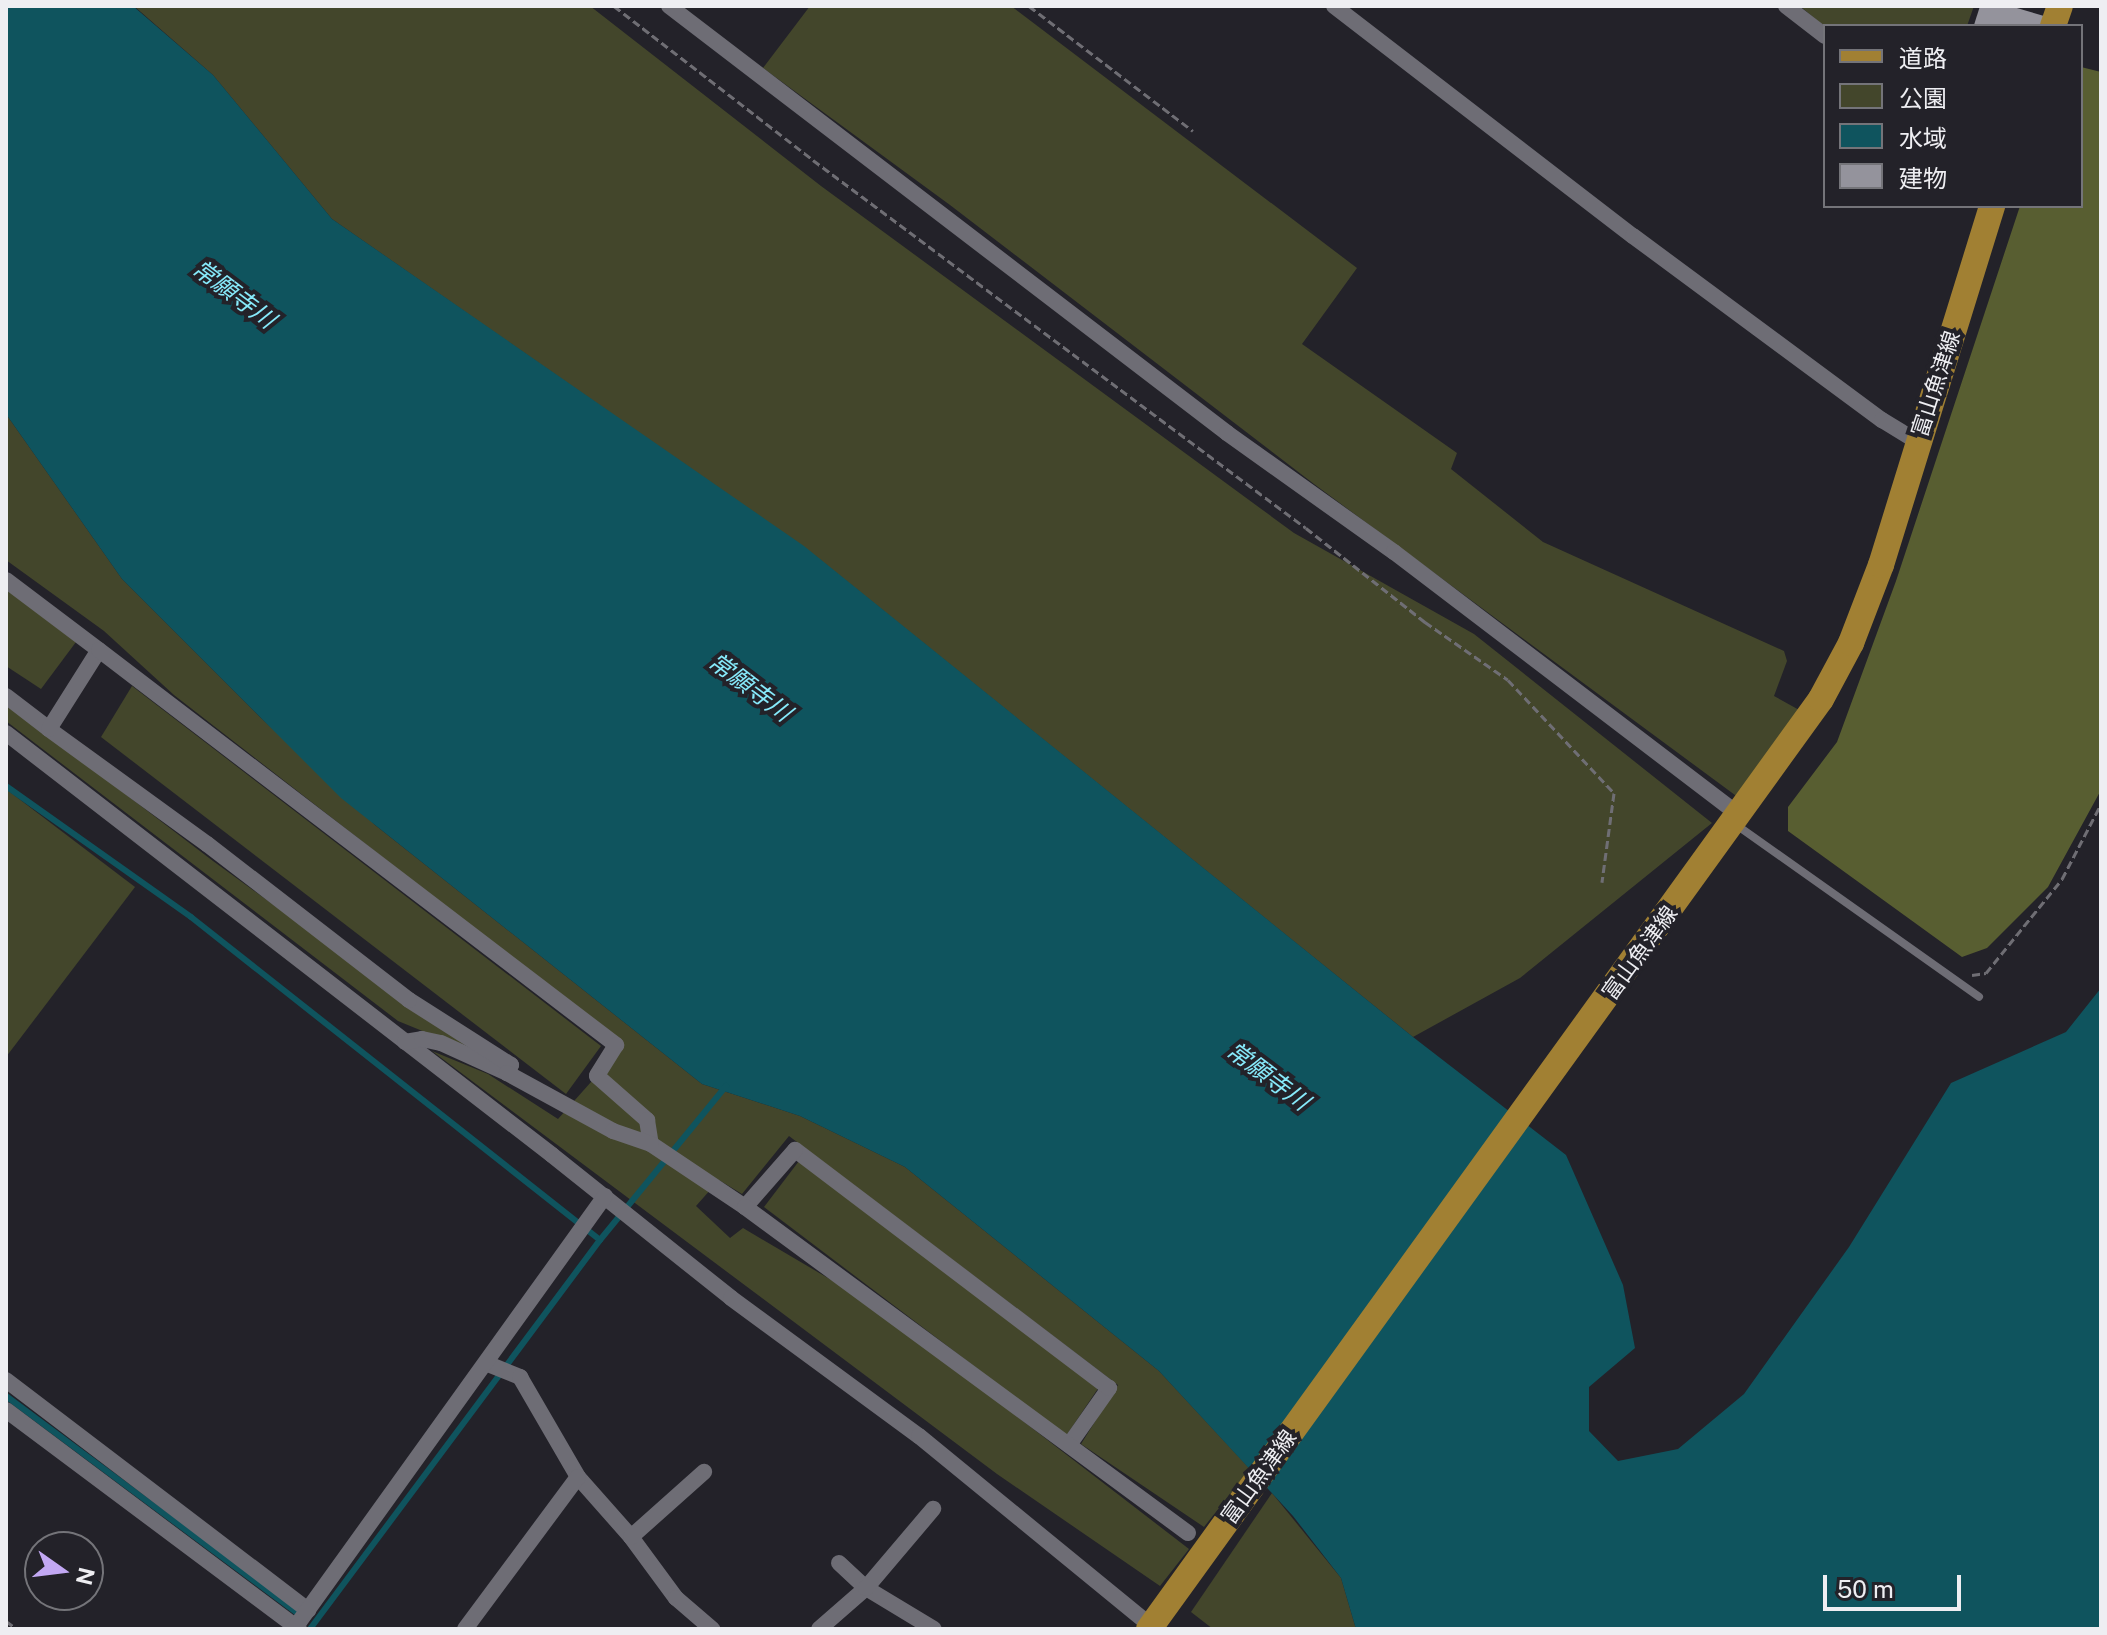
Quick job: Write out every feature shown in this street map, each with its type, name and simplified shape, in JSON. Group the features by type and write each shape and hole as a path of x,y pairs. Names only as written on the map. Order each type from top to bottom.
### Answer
{"main road":[{"name":"富山魚津線","path":"1150,1628 1787,751 1851,643 1881,565 1991,208"}],"street":[{"path":"669,6 1227,433 1394,552 1734,824"},
{"path":"1334,6 1633,236 1882,420 1918,442"},
{"path":"1786,6 1823,34"},
{"path":"6,580 616,1045 597,1076 647,1120 651,1144"},
{"path":"49,729 99,650"},
{"path":"6,696 207,844 409,1000 511,1065 507,1073"},
{"path":"6,733 605,1196 731,1298 919,1436 1150,1628"},
{"path":"405,1042 422,1039 441,1043 507,1073 613,1131 651,1144 745,1207 1188,1533"},
{"path":"745,1207 795,1150 1109,1388 1069,1445"},
{"path":"6,1410 296,1628 488,1364 605,1196"},
{"path":"488,1364 520,1377 578,1477 631,1537 676,1598 712,1629"},
{"path":"6,1380 308,1610"},
{"path":"631,1537 704,1472"},
{"path":"465,1629 578,1477"},
{"path":"819,1629 866,1588 933,1509"},
{"path":"839,1563 866,1588 934,1629"}],"lane":[{"path":"1734,824 1979,997"}],"path":[{"path":"614,6 813,160 1132,396 1425,622 1508,680 1614,793 1602,882"},
{"path":"1029,6 1193,131"},
{"path":"1966,974 1986,973 2053,889 2101,804"},
{"path":"6,1621 17,1629"}],"green space":[{"path":"134,6 590,6 821,186 1294,533 1474,634 1712,823 1520,978 1413,1037 813,554 332,219 213,75"},
{"path":"810,6 1011,6 1357,268 1302,344 1457,453 1451,469 1543,542 1784,651 1787,661 1774,696 1801,711 1739,798 1314,484 950,205 763,68"},
{"path":"1800,6 1974,6 1968,24 1823,25"},
{"path":"2083,68 2101,72 2101,790 2048,887 1987,948 1962,957 1788,831 1788,807 1837,742 1896,581 2019,208 2083,208"},
{"path":"6,414 122,579 261,718 375,825 702,1084 800,1116 905,1167 1159,1371 1250,1469 1204,1527 1081,1444 1118,1385 789,1136 742,1194 719,1180 696,1206 730,1238 743,1228 838,1284 950,1365 1189,1549 1160,1586 997,1474 432,1051 488,1074 558,1119 624,1045 174,695 104,631 6,560"},
{"path":"6,589 76,642 41,689 6,666"},
{"path":"132,686 601,1046 566,1094 101,737"},
{"path":"6,703 213,861 481,1055 398,1021 6,721"},
{"path":"6,789 135,887 6,1057"},
{"path":"799,1161 1099,1387 1066,1436 764,1207"},
{"path":"1272,1493 1341,1578 1356,1629 1213,1629 1191,1612"}],"water":[{"name":"常願寺川","path":"6,6 133,6 213,75 332,219 804,546 1413,1037 1566,1155 1623,1285 1635,1348 1589,1387 1589,1431 1618,1461 1678,1449 1744,1394 1849,1247 1951,1083 2066,1032 2101,988 2101,1629 1356,1629 1341,1578 1293,1516 1159,1371 905,1167 800,1116 702,1084 341,798 122,579 6,414"}],"building":[{"path":"1980,6 2010,6 2044,16 2042,24 1974,24"}],"waterway":[{"path":"6,786 191,917 600,1240"},
{"path":"310,1629 600,1240 726,1086"},
{"path":"6,1396 301,1616"}]}
